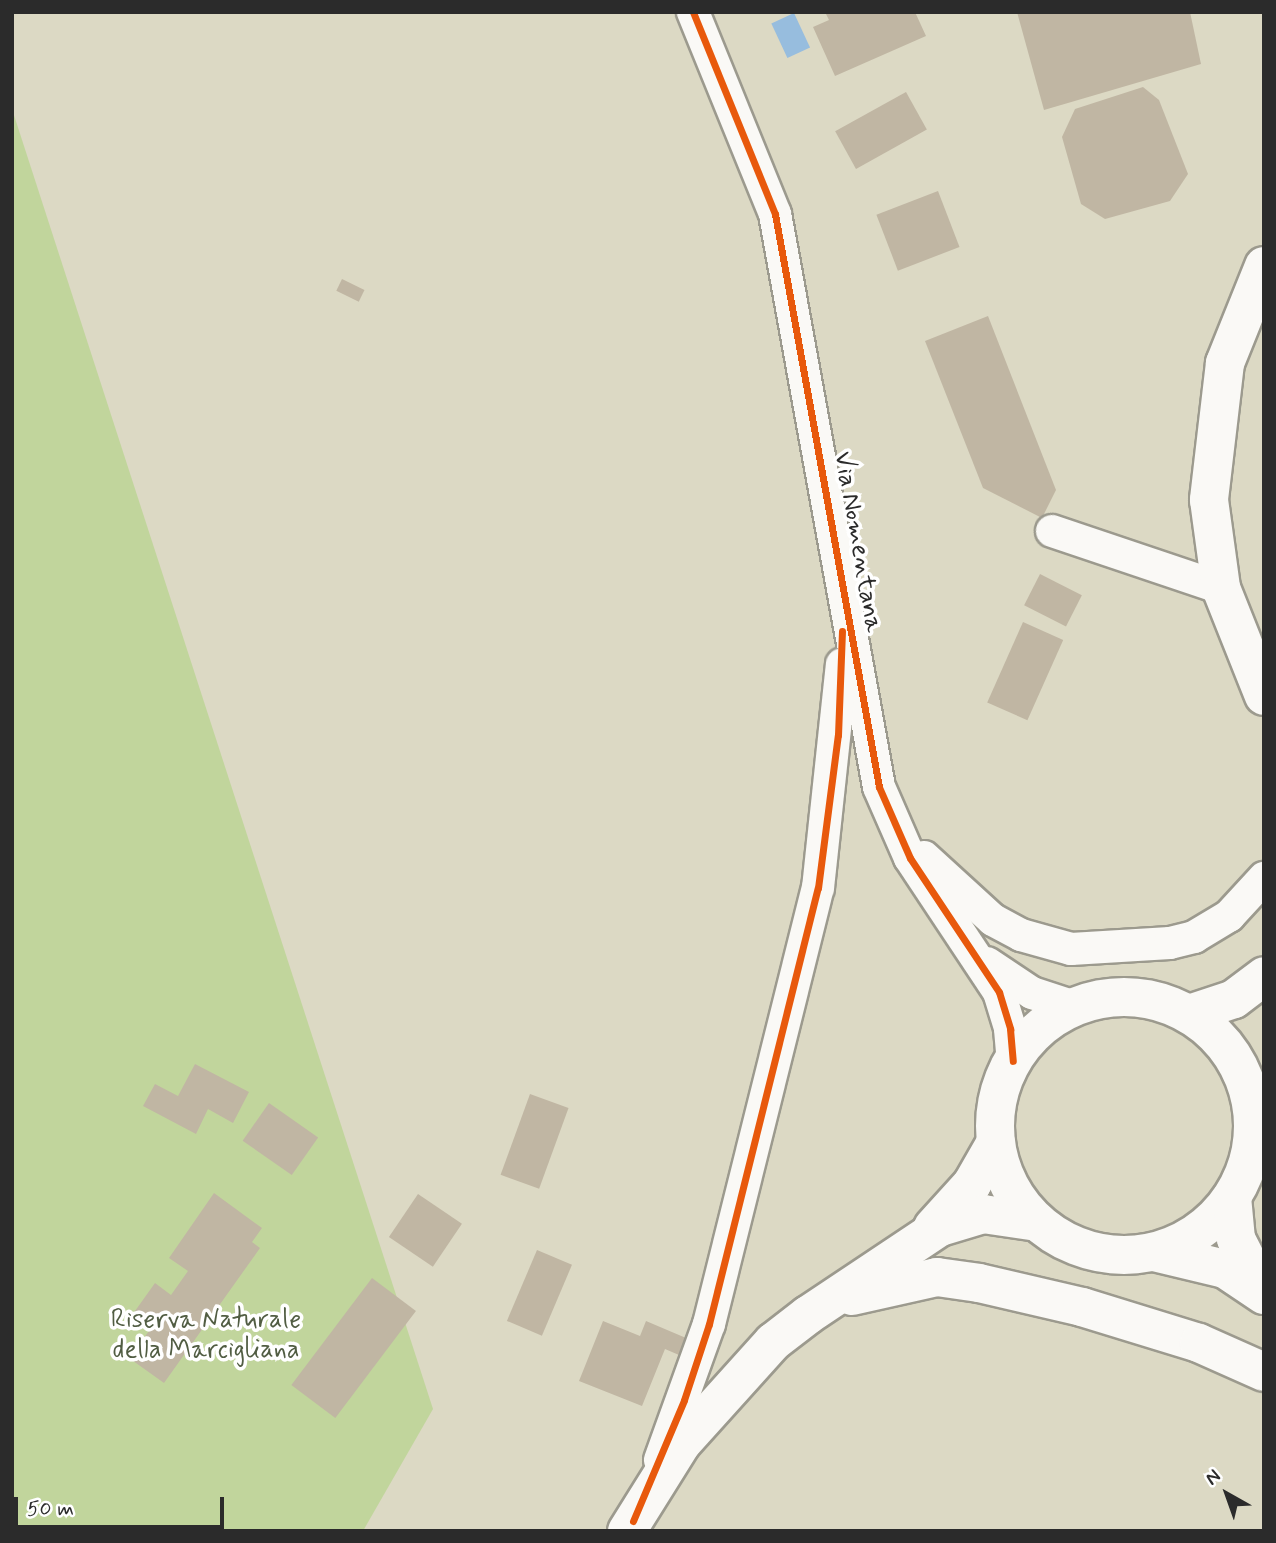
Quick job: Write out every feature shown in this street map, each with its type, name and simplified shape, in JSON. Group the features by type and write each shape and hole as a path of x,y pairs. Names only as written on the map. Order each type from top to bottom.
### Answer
{"main road":[{"path":"1261,691 1221,588 1209,500 1215,425 1225,363 1264,266"},
{"path":"1189,1014 1234,999 1264,977"},
{"path":"1235,1059 1248,1009 1264,977"},
{"path":"1154,1252 1192,1237 1232,1197 1249,1159 1254,1125 1248,1088 1235,1059 1223,1041 1189,1014 1160,1002 1122,997 1074,1007 1034,1034 1013,1061 1000,1091 996,1142 1011,1190 1037,1222 1071,1245 1093,1252 1154,1252 1225,1269 1264,1294"},
{"path":"920,1238 971,1184 996,1142"},
{"path":"1232,1197 1236,1239 1264,1294"},
{"path":"630,1526 682,1443 773,1342 808,1315 920,1238 960,1218 983,1214 1037,1222"},
{"path":"808,1315 867,1290 937,1277 1007,1288 1082,1307 1199,1343 1264,1372"}],"street":[{"name":"Via Nomentana","path":"693,12 775,214 835,530 864,719 889,814 932,896 973,950 1006,1009 1013,1061"},
{"path":"630,1526 680,1411 709,1324 818,888 842,678 835,530"},
{"path":"1052,531 1221,588"},
{"path":"889,814 937,871 993,920 1021,935 1071,949 1170,943 1194,937 1229,916 1264,878"},
{"name":"Via Nomentana","path":"973,950 1032,993 1074,1007"}],"green space":[{"name":"Riserva Naturale della Marcigliana","path":"12,109 433,1409 363,1531 12,1531"}],"water":[{"path":"794,13 810,47 787,58 771,24"}],"building":[{"path":"825,12 915,12 926,36 835,76 813,27 829,20"},
{"path":"1017,12 1190,12 1201,64 1044,110"},
{"path":"1143,87 1159,100 1188,174 1170,201 1105,219 1081,204 1062,137 1075,109"},
{"path":"906,92 927,130 856,169 835,131"},
{"path":"938,191 960,247 898,271 876,215"},
{"path":"342,279 364,290 359,302 336,291"},
{"path":"988,316 1056,490 1042,518 983,488 925,341"},
{"path":"1040,574 1082,595 1066,627 1024,605"},
{"path":"1023,622 1063,640 1027,720 987,702"},
{"path":"195,1064 249,1092 233,1123 208,1109 196,1134 143,1106 155,1084 178,1096"},
{"path":"530,1094 569,1108 539,1189 501,1175"},
{"path":"269,1103 318,1137 292,1175 243,1141"},
{"path":"214,1193 262,1228 252,1242 260,1248 164,1383 129,1358 149,1331 130,1318 155,1283 171,1295 188,1271 169,1258"},
{"path":"418,1194 462,1224 433,1267 389,1237"},
{"path":"537,1250 572,1265 542,1336 507,1321"},
{"path":"372,1278 416,1311 335,1418 291,1385"},
{"path":"603,1321 640,1336 646,1321 686,1338 679,1355 665,1349 642,1406 579,1381"}],"cycle path":[{"path":"693,12 775,214 879,787 910,858 999,992 1010,1029 1013,1061"},
{"path":"633,1521 684,1400 709,1324 818,888 838,735 842,631"}]}
